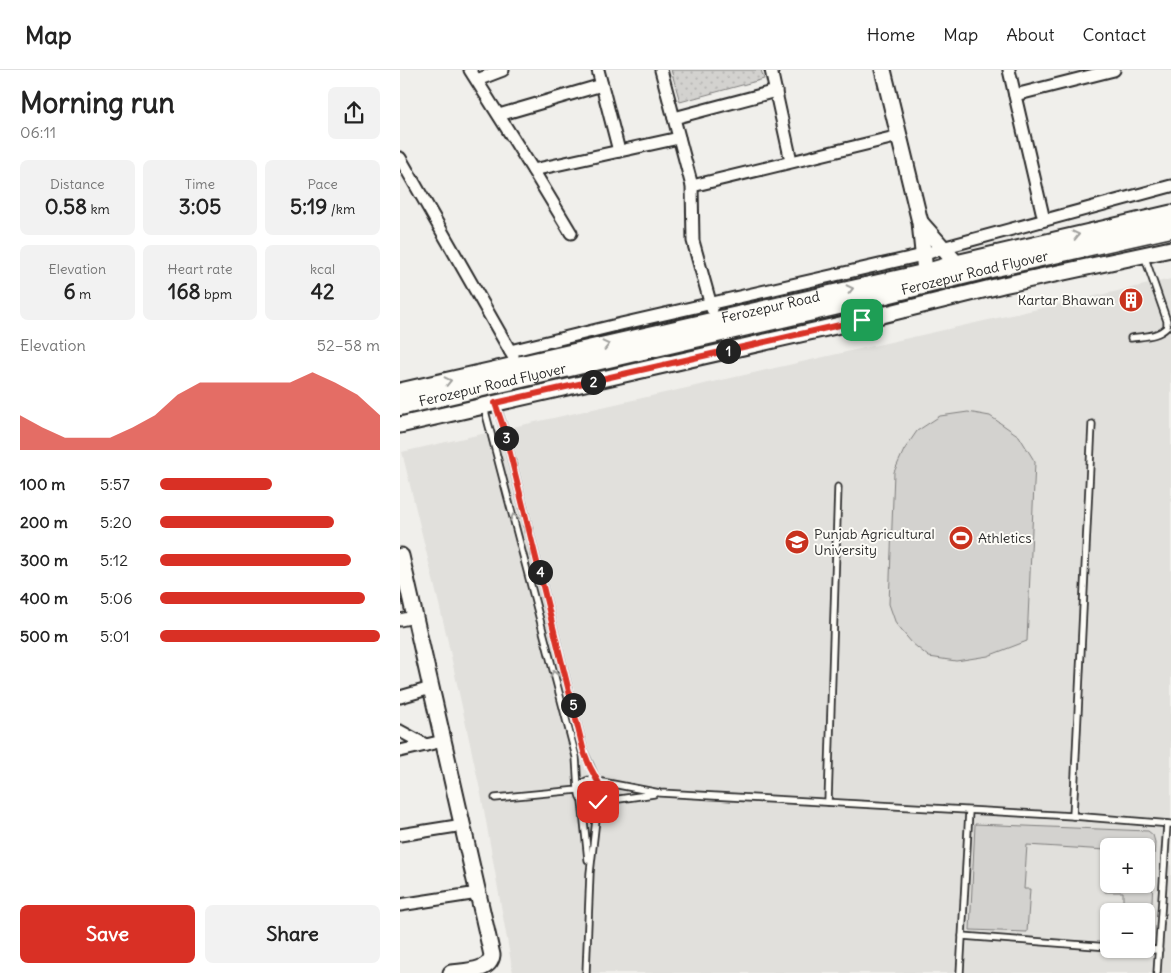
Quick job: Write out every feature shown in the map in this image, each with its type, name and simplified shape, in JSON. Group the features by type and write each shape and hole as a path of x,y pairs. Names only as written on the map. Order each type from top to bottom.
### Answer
{"main road":[{"path":"883,70 920,222 925,272"},
{"name":"Ferozepur Road","path":"400,392 1171,214"},
{"path":"920,222 956,263"},
{"name":"Ferozepur Road Flyover","path":"400,406 872,298 991,268 1171,228"},
{"name":"Ferozepur Road Flyover","path":"400,416 722,344 1005,276 1171,239"},
{"path":"400,425 862,320 1003,285 1171,249"},
{"path":"401,556 492,955 489,965 477,971 451,973"}],"street":[{"path":"470,70 570,233"},
{"path":"477,80 503,70"},
{"path":"598,70 618,150"},
{"path":"661,70 692,186 693,241 715,320"},
{"path":"771,70 791,161"},
{"path":"1009,70 1044,220"},
{"path":"1015,95 1114,70"},
{"path":"499,116 602,85"},
{"path":"674,118 776,91"},
{"path":"692,186 899,136"},
{"path":"533,170 679,138"},
{"path":"400,158 518,365"},
{"path":"510,351 923,255 942,248 1171,186"},
{"path":"400,620 415,617"},
{"path":"400,696 432,688"},
{"path":"400,731 426,745"},
{"path":"400,751 444,741"},
{"path":"400,836 462,825"},
{"path":"400,905 478,893"}],"lane":[{"path":"1131,338 1157,334 1163,332 1167,327 1167,321 1144,255"},
{"path":"490,404 504,429 584,752 603,791 598,802 590,872 586,973"},
{"path":"490,404 576,757 578,790 582,801 590,872"},
{"path":"1073,816 1092,424"},
{"path":"828,802 838,488"},
{"path":"578,790 582,783 589,780 660,793 1073,816 1169,824 1157,973"},
{"path":"495,798 578,790"},
{"path":"582,801 590,804 660,793"},
{"path":"960,973 969,811"},
{"path":"962,936 1100,946"}],"shaded area":[{"path":"671,70 761,70 764,79 680,102"},
{"name":"Punjab Agricultural University","path":"1171,279 1171,973 513,973 482,799 446,633 402,452"},
{"name":"Athletics","path":"968,412 990,416 1019,436 1035,462 1027,641 988,656 956,661 929,657 912,643 896,624 889,604 894,472 904,450 917,431 940,416"},
{"path":"975,824 1148,831 1153,835 1154,838 1100,838 1100,850 1027,845 1024,889 1030,889 1027,932 970,930"},
{"path":"1123,893 1152,893 1152,903 1123,903"}],"place":[{"name":"Kartar Bhawan","path":"1131,300"},
{"name":"Athletics","path":"961,538"},
{"name":"Punjab Agricultural University","path":"797,542"}],"route":[{"path":"598,802 603,795 602,787 597,781 584,752 504,429 495,403 862,320"}]}
